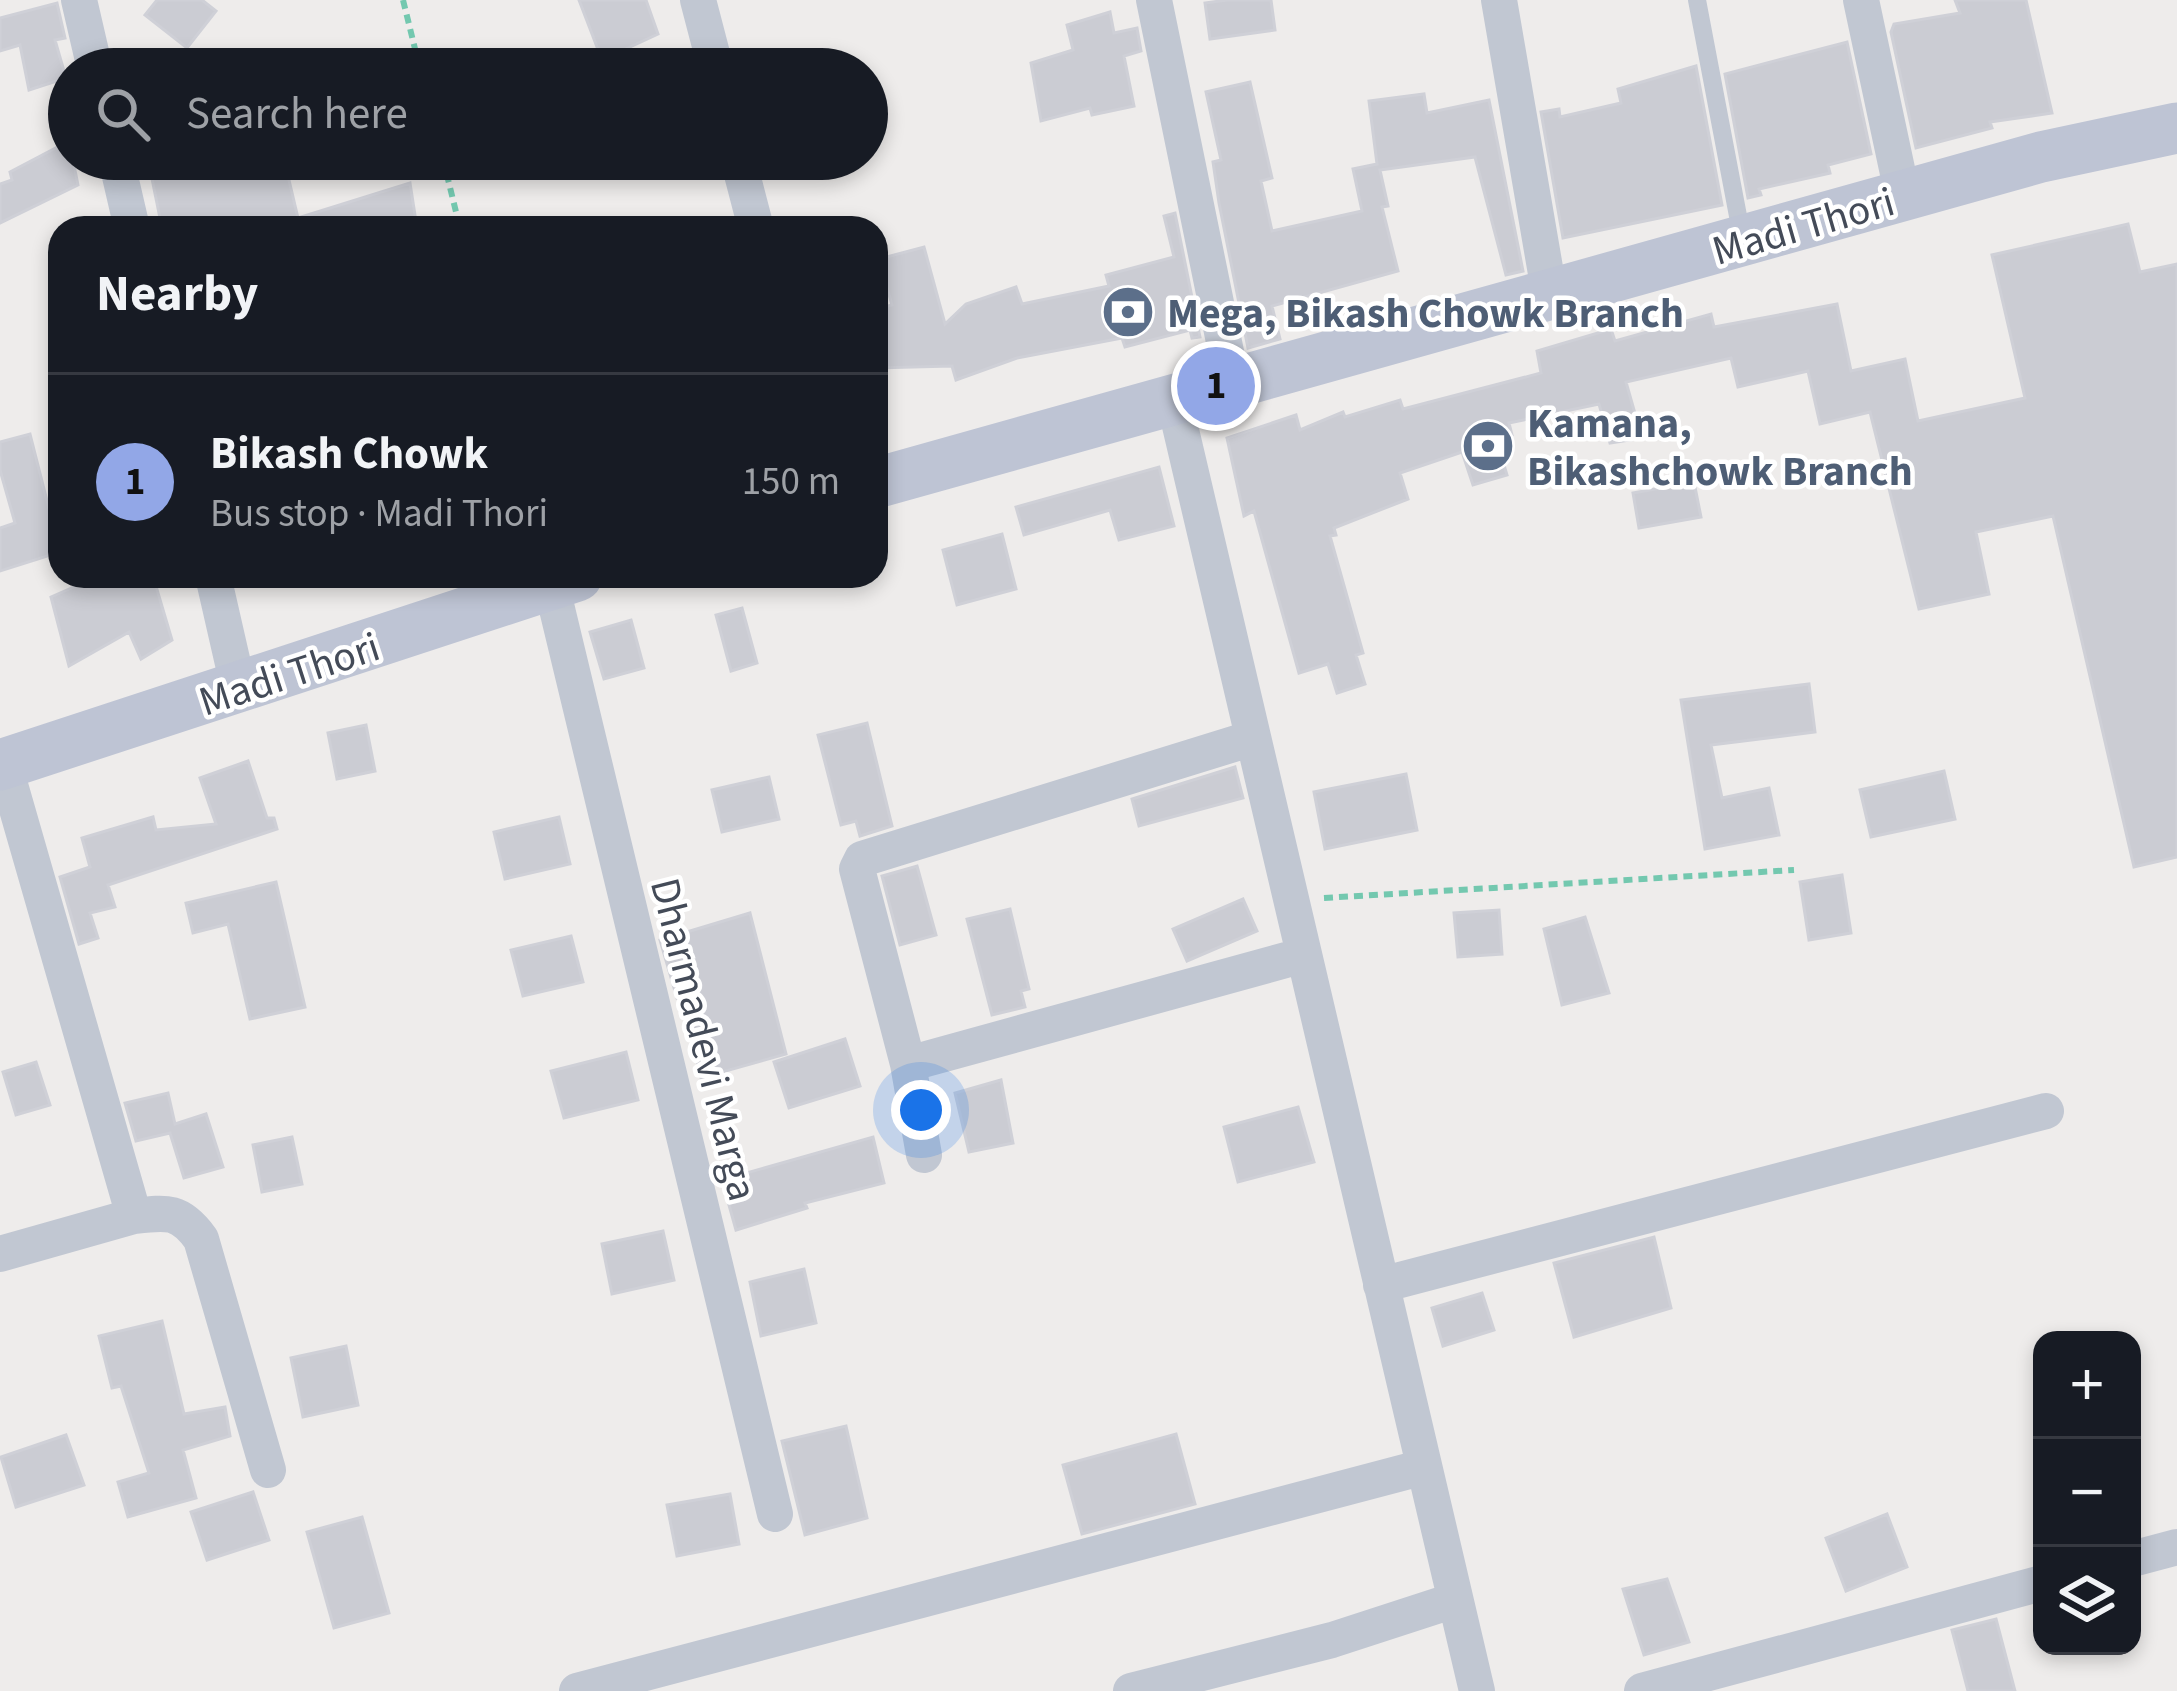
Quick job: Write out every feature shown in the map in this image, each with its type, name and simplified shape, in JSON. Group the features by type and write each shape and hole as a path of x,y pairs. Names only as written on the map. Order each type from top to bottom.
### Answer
{"main road":[{"name":"Madi Thori","path":"888,479 1173,396 1550,297 2041,157 2177,128"},
{"name":"Madi Thori","path":"2,764 239,691 541,588"}],"street":[{"path":"79,0 90,48"},
{"path":"698,0 711,48"},
{"path":"1154,0 1232,382"},
{"path":"1499,0 1550,297"},
{"path":"1861,0 1903,197"},
{"path":"121,180 129,216"},
{"path":"743,180 753,216"},
{"path":"1173,396 1477,1691"},
{"path":"216,588 239,691"},
{"name":"Dharmadevi Marga","path":"566,588 775,1514"},
{"path":"924,1155 908,1064 857,869 862,859 1253,738"},
{"path":"2,764 134,1216"},
{"path":"908,1064 1304,955"},
{"path":"1382,1285 2046,1112"},
{"path":"0,1254 134,1216 171,1212 185,1217 200,1239 268,1470"},
{"path":"577,1691 1424,1467"},
{"path":"2141,1557 2177,1547"},
{"path":"1642,1691 2033,1585"},
{"path":"1131,1691 1332,1640 1455,1600"}],"lane":[{"path":"1697,0 1743,241"}],"path":[{"path":"403,0 415,48"},
{"path":"448,180 457,216"},
{"path":"1291,900 1794,869"}],"building":[{"path":"157,0 202,0 216,11 187,48 145,15"},
{"path":"579,0 646,0 658,34 628,48 597,48"},
{"path":"1271,0 1275,30 1210,39 1205,3"},
{"path":"1955,0 2026,0 2052,113 1990,122 1992,128 1916,148 1891,32 1894,24 1960,13"},
{"path":"57,3 65,38 55,40 57,48 48,48 48,84 29,90 20,45 0,51 0,18"},
{"path":"1110,12 1114,33 1137,28 1141,51 1124,56 1134,106 1092,115 1090,108 1041,121 1031,63 1073,50 1067,25"},
{"path":"1847,42 1871,154 1828,165 1830,173 1759,189 1761,195 1748,198 1725,74"},
{"path":"1696,66 1722,205 1563,238 1541,112 1559,109 1560,117 1621,103 1618,89"},
{"path":"1250,82 1272,178 1261,181 1272,231 1362,211 1353,169 1377,164 1369,101 1424,94 1427,113 1489,100 1523,271 1506,275 1475,157 1380,170 1388,206 1382,207 1398,271 1272,306 1280,339 1248,348 1219,203 1213,162 1221,160 1206,92"},
{"path":"48,152 48,180 77,180 78,185 0,223 0,184 12,180 10,172"},
{"path":"152,180 289,180 298,216 160,216"},
{"path":"410,183 415,216 304,216"},
{"path":"1175,213 1200,337 1192,338 1190,330 1125,347 1122,338 1017,358 956,380 952,366 888,368 888,306 892,305 888,257 924,247 945,324 966,304 1016,287 1022,304 1109,286 1106,275 1174,257 1164,216"},
{"path":"2128,224 2140,272 2177,264 2177,857 2134,867 2053,516 1976,532 1989,594 1919,609 1870,412 1820,424 1808,371 1738,387 1731,358 1626,382 1642,438 1610,443 1599,404 1509,423 1512,435 1496,439 1507,475 1473,485 1462,452 1400,473 1408,499 1334,528 1336,535 1330,536 1363,653 1356,655 1365,684 1337,693 1328,664 1299,673 1254,511 1244,516 1227,438 1296,415 1300,430 1343,412 1345,417 1400,400 1403,409 1541,373 1537,351 1611,329 1615,341 1711,314 1714,327 1837,304 1851,371 1905,359 1918,421 2025,398 1992,255"},
{"path":"30,434 48,505 48,556 0,571 0,528 15,523 0,470 0,442"},
{"path":"1159,467 1174,526 1119,540 1110,510 1024,535 1016,507"},
{"path":"1694,482 1701,517 1639,528 1633,493"},
{"path":"1002,534 1016,589 957,605 943,550"},
{"path":"72,588 157,588 172,640 141,659 129,632 69,666 51,597"},
{"path":"742,608 757,663 731,671 716,615"},
{"path":"631,620 644,668 604,679 590,632"},
{"path":"1809,684 1815,732 1711,745 1722,798 1769,788 1779,835 1705,849 1681,700"},
{"path":"867,723 892,826 860,836 856,821 841,825 818,735"},
{"path":"366,725 375,771 337,779 328,733"},
{"path":"248,761 267,818 274,818 277,829 108,885 115,907 90,913 98,938 79,944 60,877 90,867 82,838 153,817 156,830 216,824 200,778"},
{"path":"1235,767 1243,798 1139,826 1132,799"},
{"path":"1944,771 1955,819 1871,837 1860,790"},
{"path":"1406,774 1417,830 1325,849 1314,792"},
{"path":"769,777 779,819 722,832 712,790"},
{"path":"559,817 570,864 505,879 494,832"},
{"path":"917,866 936,935 900,945 882,876"},
{"path":"1842,875 1851,933 1809,940 1800,882"},
{"path":"276,882 305,1007 250,1019 228,924 193,933 186,903"},
{"path":"1243,899 1257,931 1187,961 1173,929"},
{"path":"1010,909 1029,989 1021,991 1025,1007 992,1015 967,919"},
{"path":"1499,910 1502,954 1458,957 1454,913"},
{"path":"750,913 786,1054 701,1078 683,997 677,998 660,940"},
{"path":"1585,917 1609,993 1562,1005 1544,929"},
{"path":"571,936 583,982 523,996 511,950"},
{"path":"845,1039 860,1086 789,1108 774,1062"},
{"path":"626,1052 638,1100 564,1118 551,1071"},
{"path":"36,1062 50,1105 16,1115 3,1072"},
{"path":"1001,1080 1013,1143 969,1152 955,1093"},
{"path":"168,1093 175,1124 206,1114 223,1167 184,1178 170,1133 136,1141 125,1103"},
{"path":"1298,1107 1314,1162 1238,1182 1224,1127"},
{"path":"292,1137 302,1184 262,1192 253,1145"},
{"path":"873,1137 884,1183 805,1203 807,1208 736,1230 722,1180"},
{"path":"663,1231 674,1280 612,1294 602,1244"},
{"path":"1654,1237 1671,1308 1574,1337 1554,1263"},
{"path":"804,1269 816,1323 761,1336 750,1282"},
{"path":"1482,1293 1494,1330 1443,1346 1432,1308"},
{"path":"162,1321 184,1414 225,1407 230,1436 183,1450 196,1498 128,1517 118,1482 149,1473 121,1386 112,1388 99,1336"},
{"path":"346,1346 358,1405 303,1417 291,1358"},
{"path":"846,1426 867,1518 805,1535 782,1441"},
{"path":"1176,1434 1195,1504 1082,1534 1063,1465"},
{"path":"66,1435 84,1485 16,1507 1,1457"},
{"path":"253,1492 269,1540 207,1560 191,1512"},
{"path":"730,1494 739,1544 677,1556 667,1505"},
{"path":"1887,1514 1907,1567 1846,1591 1826,1538"},
{"path":"362,1517 389,1613 334,1628 307,1532"},
{"path":"1667,1579 1689,1642 1644,1655 1623,1589"},
{"path":"1996,1619 2015,1691 1968,1691 1952,1630"}],"place":[{"name":"Mega, Bikash Chowk Branch","path":"1128,312"},
{"name":"Bikash Chowk","path":"1216,386"},
{"name":"Kamana, Bikashchowk Branch","path":"1488,446"}]}
